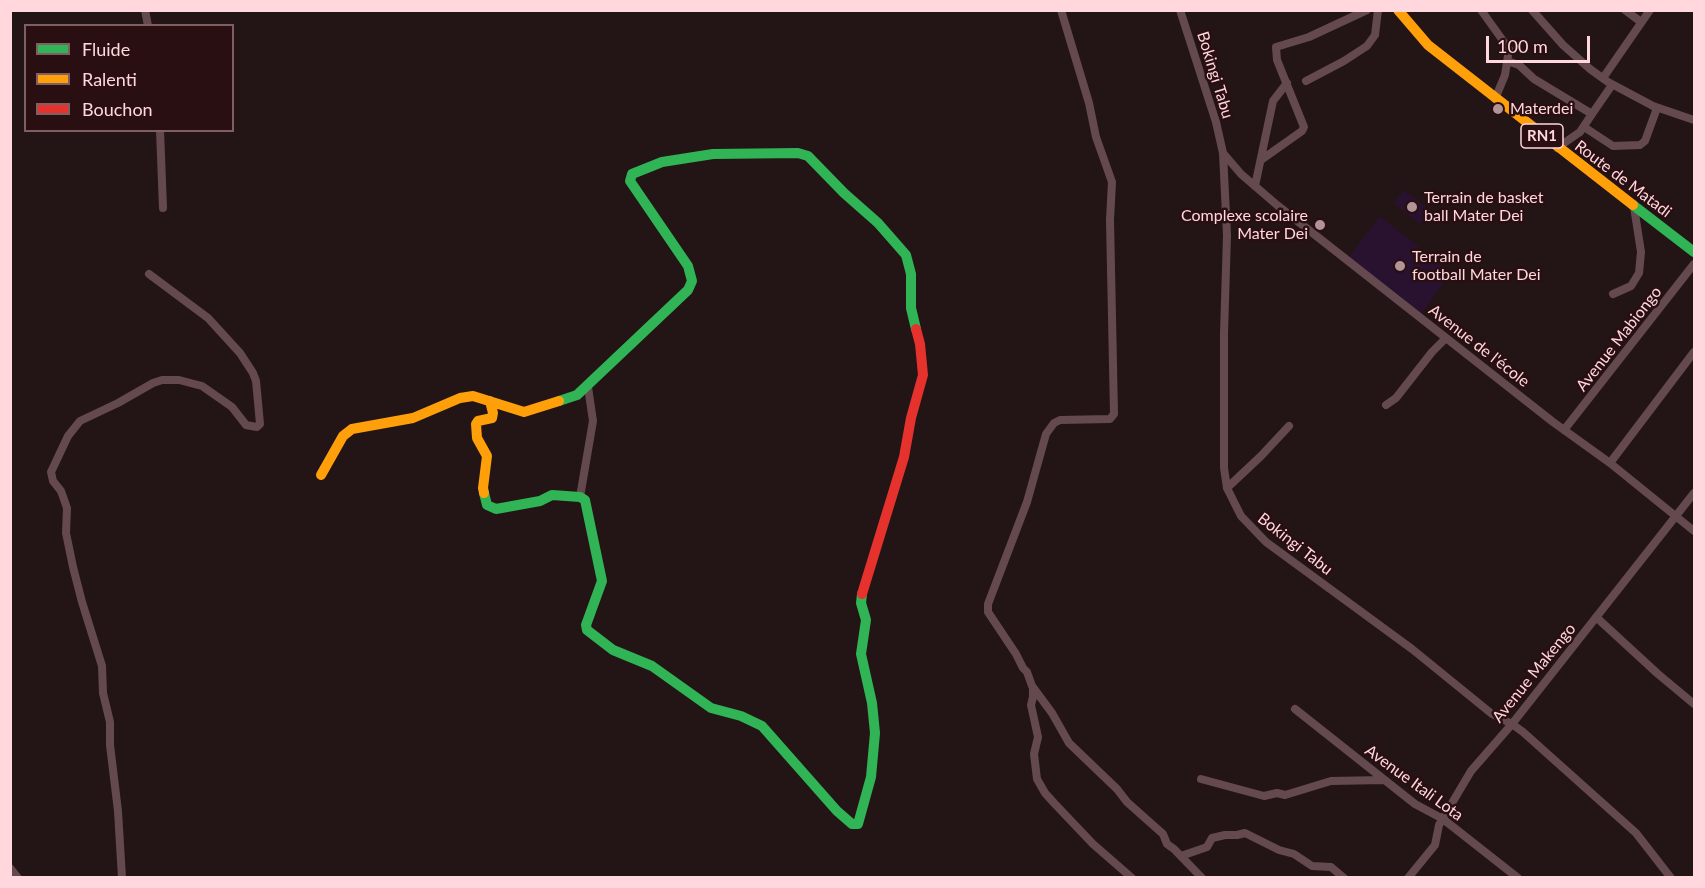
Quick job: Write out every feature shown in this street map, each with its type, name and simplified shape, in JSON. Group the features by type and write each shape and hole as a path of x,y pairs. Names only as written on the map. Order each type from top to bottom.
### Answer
{"main road":[{"name":"Route de Matadi","path":"1398,10 1428,45 1557,148 1695,252"},
{"path":"321,475 343,436 352,429 413,418 460,398 473,396 529,412 577,395 588,387 688,290 692,281 688,266 630,181 632,174 648,167 713,154 803,154 878,223 906,255 911,274 911,308 920,344 923,375 911,418 904,457 862,590 861,603 866,620 861,654 872,703 875,733 872,775 858,824 852,824 838,813 762,726 741,716 711,708 652,666 613,650 587,630 586,625 602,581 585,500 580,496 552,495 540,501 495,509 487,505 483,488 487,456 477,438 476,424 478,421 492,418 490,401"}],"street":[{"path":"1061,10 1089,103 1096,137 1112,182 1110,220 1114,414 1110,419 1060,420 1051,426 1044,438 1027,502 988,604 988,613 1027,672 1032,686 1033,697 1030,705 1038,737 1034,754 1037,779 1045,793 1069,820 1132,878"},
{"name":"Bokingi Tabu","path":"1180,10 1216,122 1223,153 1227,235 1224,468 1227,488 1246,524 1266,542 1412,649 1492,714 1512,724 1636,833 1671,878"},
{"path":"1261,160 1304,129 1275,55 1276,47 1309,37 1367,10"},
{"path":"1306,81 1367,46 1375,34 1378,10"},
{"path":"1481,10 1508,47 1505,75 1496,99"},
{"path":"1532,10 1563,45 1612,85 1657,108 1695,120"},
{"path":"1625,10 1641,22"},
{"path":"1603,78 1649,11"},
{"path":"1508,61 1519,65 1534,79 1592,114"},
{"path":"1255,186 1273,101 1287,83"},
{"path":"1557,148 1584,127 1612,85"},
{"path":"1584,127 1613,146 1640,145 1645,141 1657,108"},
{"path":"160,132 163,208"},
{"name":"Avenue de l'école","path":"1223,153 1255,186 1695,531"},
{"path":"1613,294 1631,286 1639,273 1641,252 1634,207"},
{"name":"Avenue Mabiongo","path":"1564,430 1695,264"},
{"path":"122,878 110,722 103,693 102,666 73,567 66,533 67,508 61,491 53,481 51,472 68,436 80,422 162,380 179,380 202,386 232,407 246,425 257,427 260,424 256,381 240,353 203,314 149,274"},
{"path":"1386,405 1396,398 1446,338"},
{"path":"1610,463 1695,352"},
{"path":"580,496 592,421 588,387"},
{"path":"1227,488 1289,426"},
{"name":"Avenue Makengo","path":"1408,878 1435,845 1439,825 1467,776 1512,724 1695,494"},
{"path":"1596,617 1658,674 1695,704"},
{"path":"1032,686 1052,713 1069,743 1117,789 1127,802 1163,834 1166,843 1202,878"},
{"name":"Avenue Itali Lota","path":"1295,710 1415,804 1443,819 1513,876"},
{"path":"1201,778 1264,796 1277,793 1284,795 1329,781 1384,780"},
{"path":"1181,856 1207,848 1212,838 1245,833 1295,855 1312,866 1334,869 1344,878"},
{"path":"10,868 18,878"}],"shaded area":[{"name":"Terrain de basket ball Mater Dei","path":"1404,190 1429,210 1420,224 1394,203"},
{"name":"Terrain de football Mater Dei","path":"1380,216 1451,273 1420,315 1348,258"}],"traffic: fast":[{"path":"559,401 577,395 688,290 692,281 688,266 630,181 632,174 662,162 713,154 798,153 808,156 844,193 878,223 906,255 911,274 911,308 916,329"},
{"path":"1633,205 1694,252"},
{"path":"484,493 487,505 496,509 540,501 552,495 580,497 585,500 602,581 586,625 587,630 613,650 652,666 711,708 741,716 762,726 837,811 852,824 858,824 871,777 875,733 872,703 861,654 866,620 861,603 862,594"}],"traffic: slow":[{"path":"1398,10 1428,45 1633,205"},
{"path":"321,475 343,436 352,429 413,418 460,398 473,396 524,412 559,401"},
{"path":"484,493 487,456 477,438 476,424 478,421 492,418 490,401"}],"traffic: jam":[{"path":"862,594 904,457 911,418 923,375 916,329"}],"place":[{"name":"Materdei","path":"1498,109"},
{"name":"Terrain de basket ball Mater Dei","path":"1412,207"},
{"name":"Complexe scolaire Mater Dei","path":"1320,225"},
{"name":"Terrain de football Mater Dei","path":"1400,266"}]}
